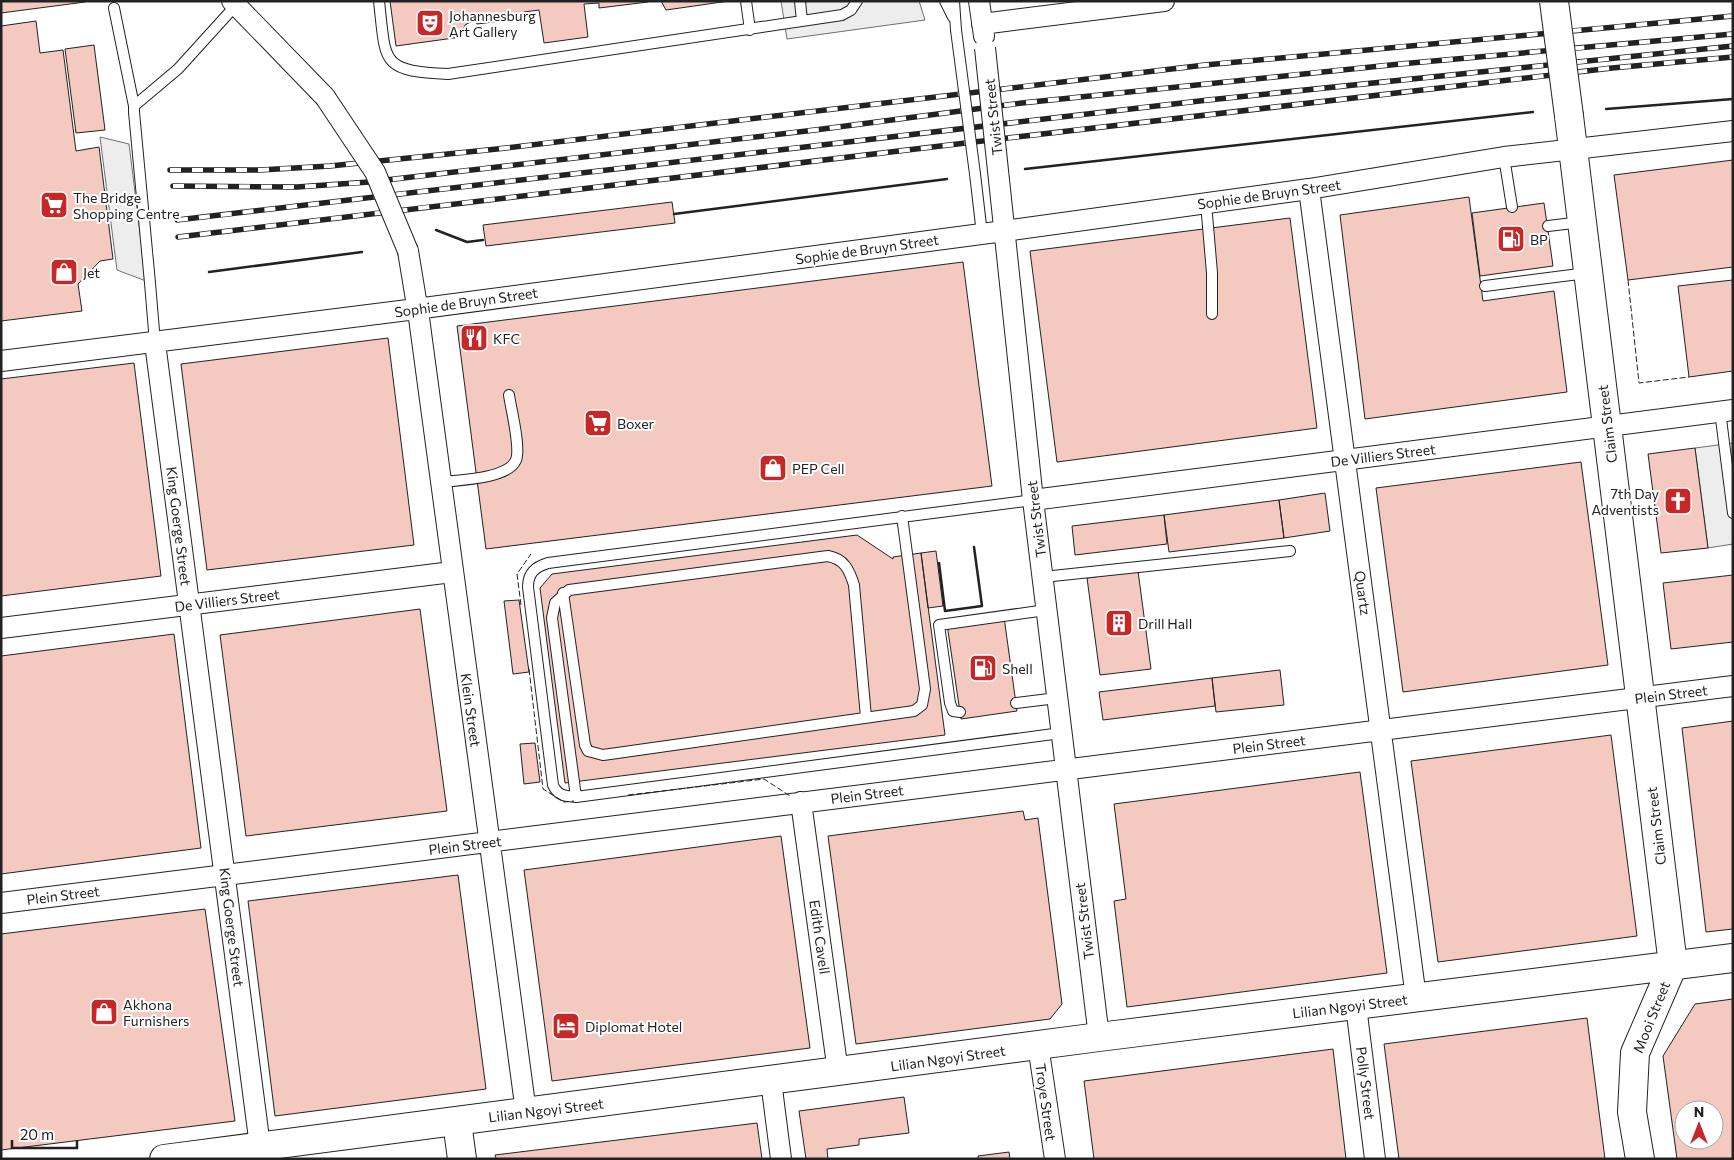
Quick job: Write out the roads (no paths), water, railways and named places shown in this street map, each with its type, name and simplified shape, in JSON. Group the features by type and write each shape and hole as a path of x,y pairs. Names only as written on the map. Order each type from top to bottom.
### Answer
{"street":[{"name":"Twist Street","path":"979,1 1000,180 1033,500 1099,1037"},
{"path":"982,24 1164,1"},
{"name":"Claim Street","path":"1554,1 1673,965"},
{"name":"Klein Street","path":"236,2 325,97 375,172 408,251 526,1112"},
{"name":"Sophie de Bruyn Street","path":"1,361 156,343 982,234 1309,189 1504,157 1733,131"},
{"name":"Quartz","path":"1309,189 1416,998"},
{"name":"King Goerge Street","path":"156,343 260,1146"},
{"name":"De Villiers Street","path":"1033,500 1726,411"},
{"name":"De Villiers Street","path":"1,628 452,572"},
{"name":"Plein Street","path":"1,902 1733,686"},
{"name":"Edith Cavell","path":"801,802 838,1072"},
{"name":"Lilian Ngoyi Street","path":"164,1159 1099,1037 1733,958"},
{"name":"Mooi Street","path":"1640,1159 1632,1112 1635,1053 1673,965"},
{"name":"Polly Street","path":"1356,1006 1375,1159"},
{"name":"Troye Street","path":"1038,1046 1055,1159"},
{"path":"771,1081 781,1159"},
{"path":"457,1122 462,1159"}],"lane":[{"path":"378,1 388,59 400,68 418,73 448,74 842,15 851,10 857,1"},
{"path":"746,1 750,30"},
{"path":"800,1 802,21"},
{"path":"945,1 956,26"},
{"path":"954,1 982,234"},
{"path":"134,109 178,69 236,2"},
{"name":"King Goerge Street","path":"114,8 134,109 156,343"},
{"path":"1504,157 1512,207"},
{"path":"1206,203 1212,273 1212,314"},
{"path":"1548,226 1582,222"},
{"path":"1485,286 1588,273"},
{"path":"441,482 491,475 507,470 516,460 517,450 509,395"},
{"path":"1726,411 1733,513"},
{"path":"1033,500 538,566 530,575 528,587 554,785 560,794 576,796 1061,733"},
{"path":"563,593 585,746 588,751 594,754 603,755 658,749 914,711 919,708 925,697 902,516"},
{"path":"1042,577 1290,552"},
{"path":"576,796 552,618 555,602 563,593 569,590 828,556 837,558 850,571 854,584 866,717"},
{"path":"960,712 953,711 950,703 940,625 1046,610"},
{"path":"1016,704 1057,698"}],"railway":[{"path":"170,170 260,170 330,166 497,149 1205,65 1733,16"},
{"path":"173,186 297,187 369,182 815,130 1022,103 1400,64 1733,34"},
{"path":"177,220 1208,100 1733,46"},
{"path":"178,237 1612,68 1733,57"}],"place":[{"name":"Johannesburg Art Gallery","path":"430,23"},
{"name":"The Bridge Shopping Centre","path":"54,205"},
{"name":"BP","path":"1511,239"},
{"name":"Jet","path":"64,272"},
{"name":"KFC","path":"474,338"},
{"name":"Boxer","path":"598,423"},
{"name":"PEP Cell","path":"773,468"},
{"name":"7th Day Adventists","path":"1678,501"},
{"name":"Drill Hall","path":"1119,623"},
{"name":"Shell","path":"983,668"},
{"name":"Akhona Furnishers","path":"104,1012"},
{"name":"Diplomat Hotel","path":"566,1026"}]}
